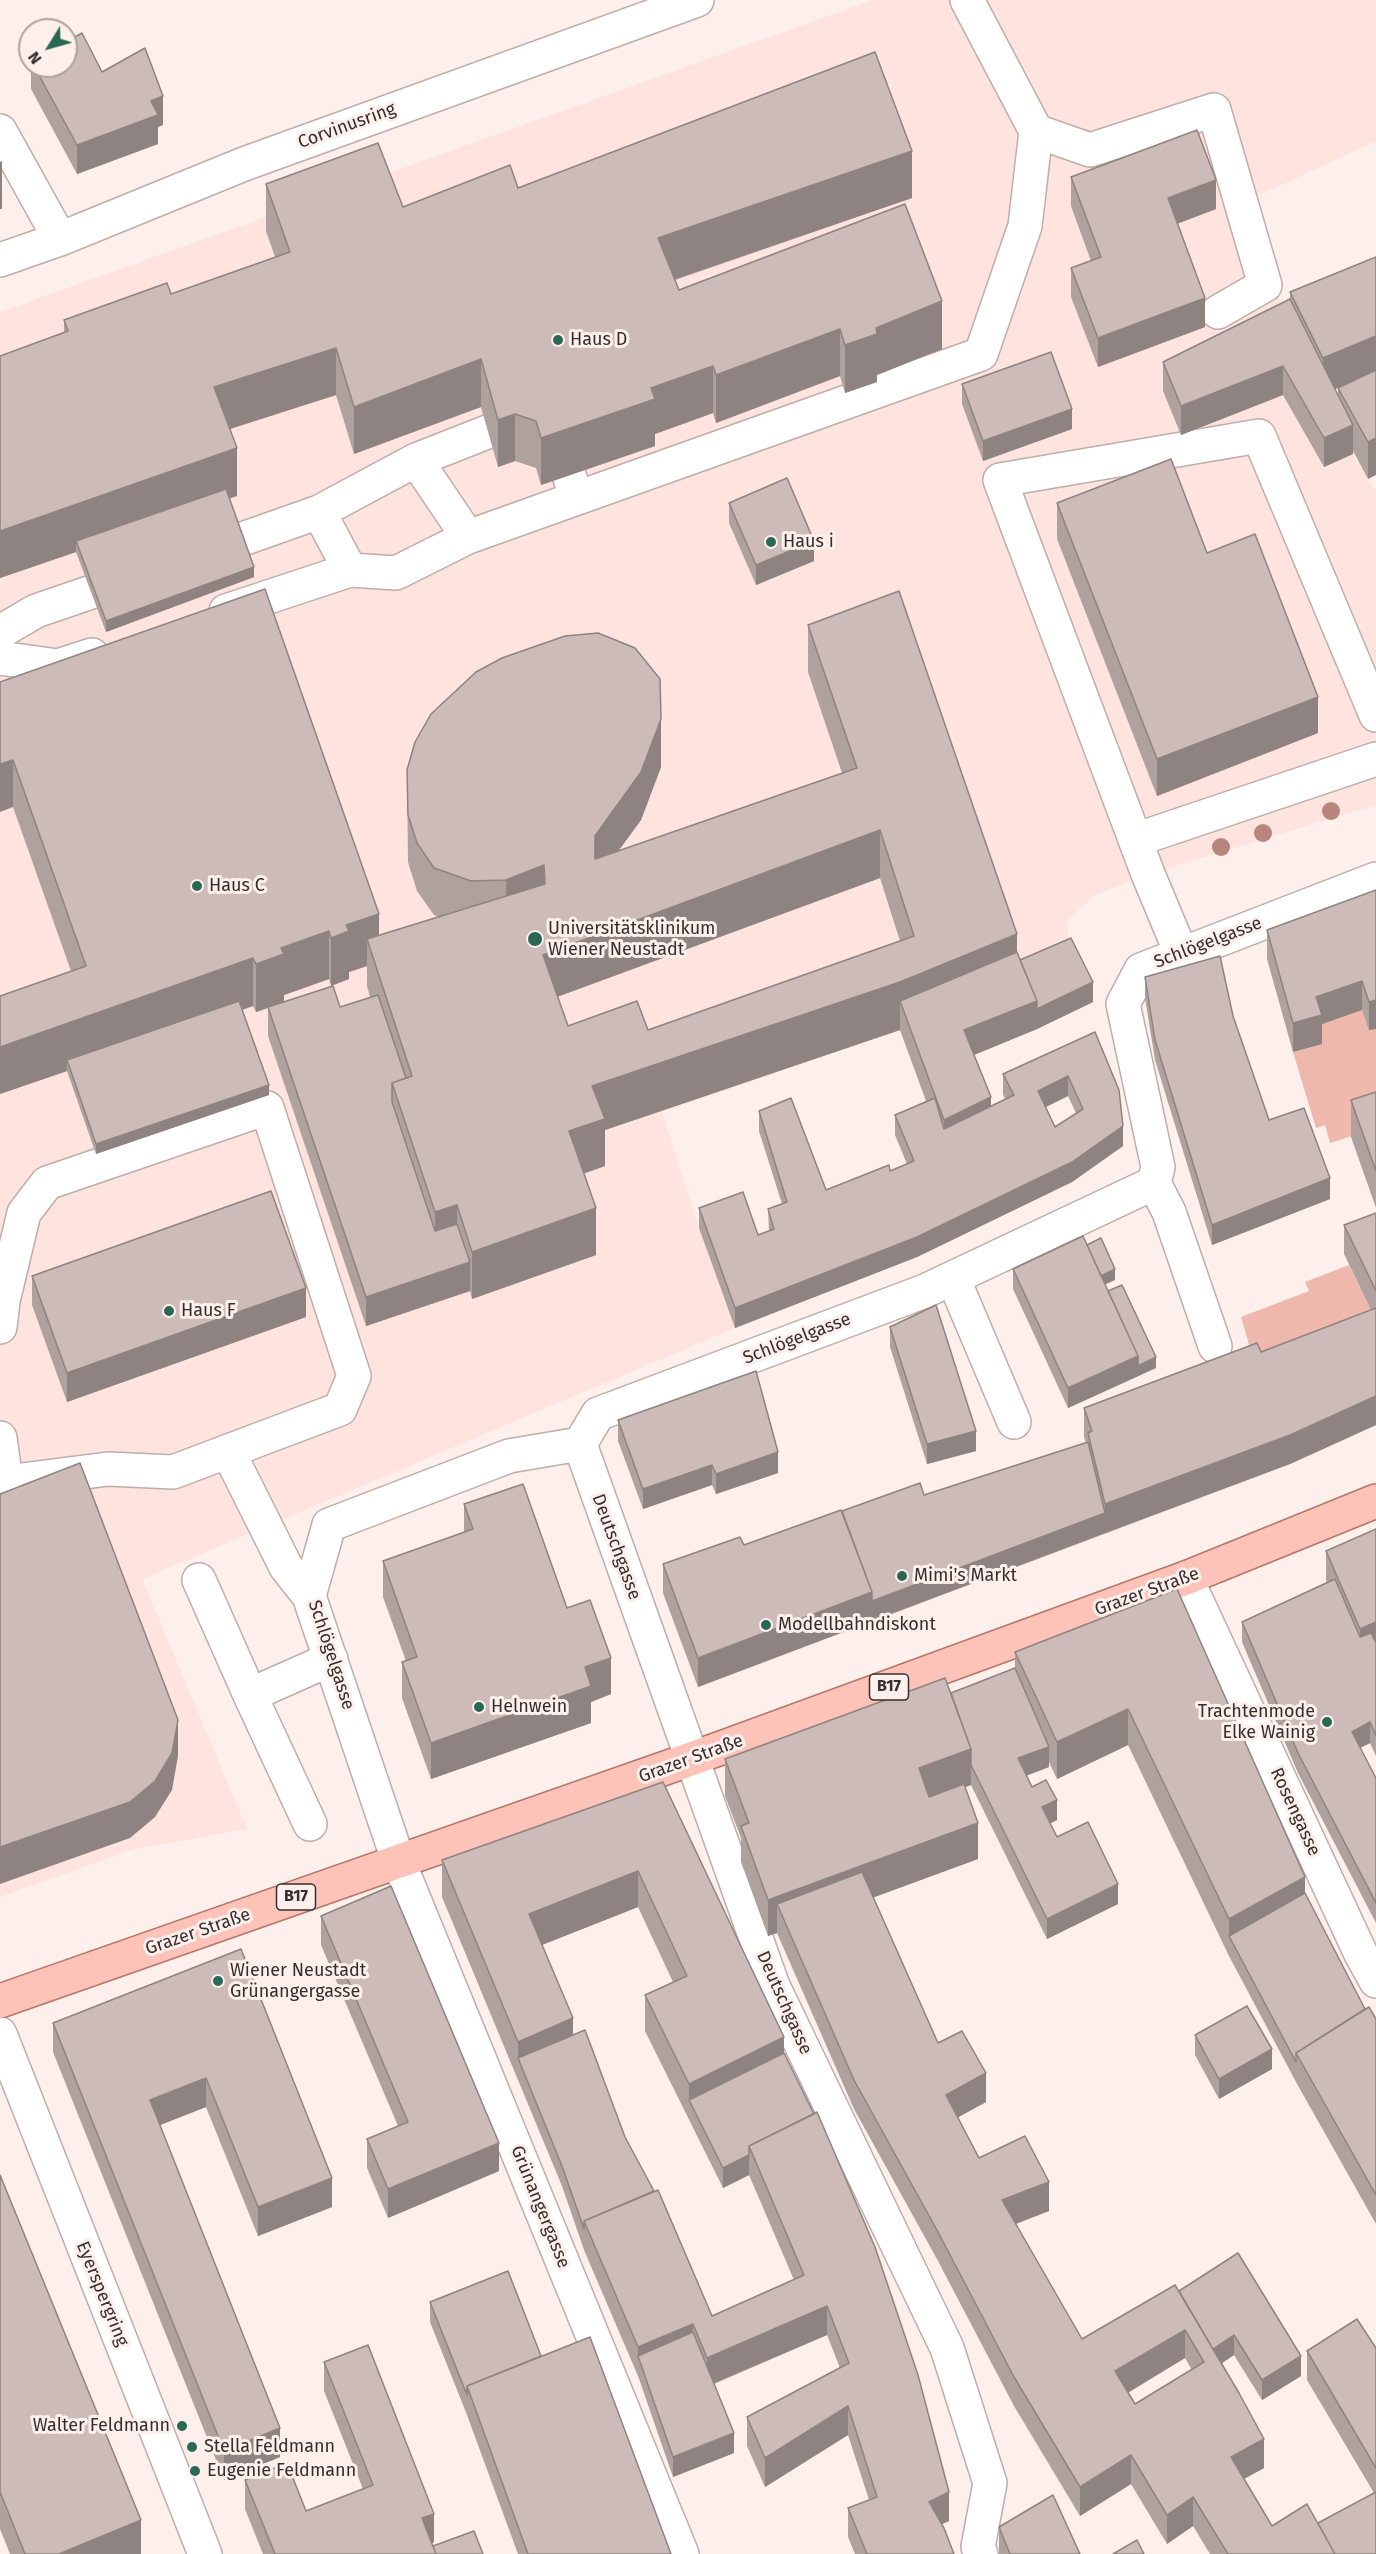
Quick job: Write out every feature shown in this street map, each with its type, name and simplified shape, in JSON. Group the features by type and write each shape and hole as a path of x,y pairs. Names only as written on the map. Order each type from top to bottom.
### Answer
{"main road":[{"name":"Grazer Straße","path":"0,2001 691,1759 1186,1578 1376,1501"}],"street":[{"name":"Corvinusring","path":"0,260 60,239 244,164 697,0"},
{"path":"193,622 350,570 396,573 468,537 981,354 1025,226 1036,131 967,0"},
{"path":"1036,131 1090,150 1214,110 1265,285 1218,312"},
{"path":"0,131 60,239"},
{"path":"0,632 36,611 319,512 416,460 505,424 558,444 578,498"},
{"path":"1181,952 1135,840 1000,480 1258,436 1376,715"},
{"path":"416,460 468,537"},
{"path":"319,512 350,570"},
{"path":"0,658 58,666 125,644"},
{"path":"1135,840 1376,759"},
{"name":"Schlögelgasse","path":"398,1860 309,1596 329,1525 509,1456 580,1444 598,1414 953,1278 1154,1184 1158,1167 1123,1004 1141,970 1181,952 1376,879"},
{"path":"0,1327 3,1301 24,1213 47,1183 267,1108 354,1376 340,1409 173,1472 108,1468 3,1482 0,1438"},
{"path":"1154,1184 1169,1212 1215,1346"},
{"path":"953,1278 1014,1422"},
{"name":"Deutschgasse","path":"580,1444 773,1986 947,2348 990,2483 980,2551"},
{"path":"228,1451 286,1566 309,1596"},
{"name":"Rosengasse","path":"1186,1578 1361,1954 1376,1981"},
{"path":"200,1580 310,1824"},
{"path":"250,1695 331,1659"},
{"name":"Grünangergasse","path":"398,1860 682,2554"},
{"name":"Eyerspergring","path":"0,2034 204,2554"}],"shaded area":[{"name":"Universitätsklinikum Wiener Neustadt","path":"873,0 1376,0 1376,141 1247,201 1290,328 1353,454 1376,493 1376,805 1148,874 1093,896 1067,920 1071,958 900,1030 662,1112 699,1228 735,1328 142,1579 247,1829 134,1849 0,1897 0,312"},
{"path":"1362,1010 1376,1029 1376,1128 1330,1143 1325,1125 1316,1128 1293,1052 1322,1044 1316,1026"},
{"path":"1349,1265 1376,1320 1257,1372 1241,1317 1309,1291 1305,1282"}],"building":[{"path":"82,33 102,72 145,48 163,96 151,101 158,115 77,145 41,78 78,78 78,35"},
{"name":"Haus D","path":"875,52 912,151 658,238 679,290 905,204 942,301 876,328 877,334 845,345 840,329 716,375 713,366 651,388 655,399 541,438 536,421 515,414 498,420 481,359 354,407 336,348 214,387 237,448 0,531 0,356 68,331 64,320 167,283 171,294 290,252 266,184 378,143 403,207 510,165 518,188"},
{"path":"1197,130 1216,180 1168,198 1205,298 1098,338 1071,268 1101,257 1071,177"},
{"path":"1376,257 1376,336 1323,358 1290,292"},
{"path":"1290,299 1353,425 1324,438 1283,366 1181,406 1163,362"},
{"path":"1051,352 1072,409 983,441 962,384"},
{"path":"1376,370 1376,438 1368,442 1338,388"},
{"path":"1171,459 1207,553 1255,534 1318,697 1157,759 1057,503"},
{"name":"Haus i","path":"787,478 814,541 756,565 729,503"},
{"path":"226,489 254,567 106,621 76,541"},
{"name":"Haus C","path":"265,589 379,914 346,925 349,931 331,938 329,931 281,948 284,954 256,964 253,958 0,1047 0,996 86,966 13,760 0,764 0,682"},
{"path":"899,591 1017,934 900,982 592,1086 605,1119 569,1131 596,1208 472,1252 457,1205 435,1212 392,1083 412,1076 367,939 545,884 544,865 506,880 471,881 434,868 417,843 408,815 407,770 415,742 431,714 476,672 502,658 565,636 598,633 635,648 660,679 661,719 641,772 595,836 595,859 857,768 808,625","holes":["880,830 914,936 648,1030 637,1001 568,1026 543,955"]},
{"path":"1376,890 1376,1000 1369,1002 1362,981 1316,997 1322,1015 1293,1023 1267,930"},
{"path":"1071,938 1093,982 1037,1009 1037,1001 1020,960"},
{"path":"1017,952 1037,1001 964,1030 991,1097 944,1120 900,1001"},
{"path":"1220,956 1233,1016 1269,1120 1304,1108 1330,1178 1212,1225 1155,1040 1145,977"},
{"path":"333,986 340,1007 378,995 406,1078 392,1083 392,1102 435,1231 457,1224 470,1262 366,1297 268,1007"},
{"path":"239,1001 269,1085 96,1144 67,1060"},
{"path":"1095,1032 1119,1090 1123,1126 1072,1162 917,1237 735,1308 699,1208 743,1192 758,1235 774,1229 768,1209 787,1202 759,1111 791,1098 826,1190 889,1165 890,1171 914,1161 895,1115 935,1098 944,1129 1014,1095 1003,1074","holes":["1068,1076 1083,1109 1055,1127 1038,1091"]},
{"path":"1376,1092 1376,1171 1351,1100"},
{"name":"Haus F","path":"271,1191 306,1288 67,1373 32,1276"},
{"path":"1376,1213 1376,1291 1344,1225"},
{"path":"1083,1236 1138,1356 1068,1388 1013,1269"},
{"path":"1101,1238 1115,1269 1101,1276 1087,1245"},
{"path":"1122,1285 1156,1357 1138,1366 1138,1356 1108,1291"},
{"path":"936,1305 976,1431 927,1444 890,1327"},
{"path":"1376,1308 1376,1396 1290,1435 1105,1504 1088,1433 1092,1431 1084,1408 1257,1343 1261,1352"},
{"path":"756,1371 778,1452 716,1474 712,1465 643,1489 618,1420"},
{"path":"1088,1442 1105,1513 872,1601 872,1592 842,1511 920,1483 924,1495"},
{"path":"80,1463 178,1720 172,1753 155,1781 130,1802 0,1847 0,1494"},
{"path":"523,1484 567,1608 590,1600 611,1658 585,1667 591,1686 431,1743 402,1662 417,1657 383,1561 473,1529 464,1504"},
{"path":"841,1510 872,1592 698,1658 663,1564 740,1537 744,1545"},
{"path":"1376,1529 1376,1622 1360,1629 1326,1551"},
{"path":"1335,1579 1360,1637 1371,1633 1376,1643 1376,1736 1370,1722 1352,1732 1376,1778 1376,1903 1298,1753 1242,1622"},
{"path":"1177,1589 1305,1877 1229,1919 1128,1709 1057,1742 1015,1652"},
{"path":"1015,1668 1049,1747 1018,1758 1032,1787 1046,1780 1057,1800 1042,1807 1057,1837 1088,1822 1118,1884 1047,1919 971,1765 971,1749 951,1693"},
{"path":"945,1678 971,1749 919,1768 929,1797 964,1784 978,1823 768,1900 741,1826 749,1823 725,1759"},
{"path":"663,1782 784,2037 689,2084 645,1995 687,1976 638,1871 529,1914 573,2018 518,2042 442,1860"},
{"path":"862,1872 938,2043 962,2031 986,2073 946,2095 979,2158 1025,2136 1049,2182 1002,2200 1082,2339 1175,2285 1264,2439 1231,2457 1272,2526 1307,2504 1335,2554 1228,2554 1193,2497 1167,2515 1131,2455 1080,2487 1014,2377 938,2232 854,2080 777,1904","holes":["1185,2330 1204,2362 1135,2404 1115,2371"]},
{"path":"391,1886 499,2143 388,2189 367,2139 408,2122 321,1916"},
{"path":"1305,1893 1365,2009 1296,2053 1296,2062 1229,1936"},
{"path":"241,1949 332,2178 258,2207 206,2078 150,2100 280,2428 224,2451 53,2023"},
{"path":"1247,2006 1272,2049 1219,2079 1195,2035"},
{"path":"1369,2007 1376,2019 1376,2195 1296,2053"},
{"path":"585,2030 625,2137 654,2191 584,2221 584,2229 562,2166 518,2058"},
{"path":"784,2053 814,2114 749,2146 749,2155 723,2168 689,2100"},
{"path":"817,2112 875,2247 918,2375 949,2492 929,2502 944,2528 954,2554 867,2554 848,2508 877,2497 848,2406 765,2458 747,2417 849,2363 827,2306 707,2358 693,2324 638,2347 584,2221 658,2190 712,2316 804,2275 749,2146"},
{"path":"0,2175 141,2520 59,2554 25,2554 0,2492"},
{"path":"1238,2253 1301,2356 1262,2380 1234,2335 1213,2349 1179,2291"},
{"path":"508,2271 541,2356 467,2386 467,2395 430,2302"},
{"path":"1357,2319 1376,2348 1376,2468 1307,2351"},
{"path":"693,2332 734,2433 673,2457 638,2356"},
{"path":"590,2337 671,2554 528,2554 467,2386"},
{"path":"368,2345 434,2514 422,2518 436,2554 275,2554 245,2480 287,2463 306,2511 373,2485 324,2362"},
{"path":"1376,2492 1376,2554 1335,2554 1318,2523"},
{"path":"1053,2495 1080,2554 1010,2554 999,2527"},
{"path":"474,2531 483,2554 436,2554 433,2546"},
{"path":"1137,2540 1144,2554 1113,2554"}],"place":[{"name":"Haus D","path":"558,340"},
{"name":"Haus i","path":"771,542"},
{"name":"Haus C","path":"197,886"},
{"name":"Universitätsklinikum Wiener Neustadt","path":"535,939"},
{"name":"Haus F","path":"169,1311"},
{"name":"Mimi's Markt","path":"902,1576"},
{"name":"Modellbahndiskont","path":"766,1625"},
{"name":"Helnwein","path":"479,1707"},
{"name":"Trachtenmode Elke Wainig","path":"1327,1722"},
{"name":"Wiener Neustadt Grünangergasse","path":"218,1981"},
{"name":"Walter Feldmann","path":"182,2426"},
{"name":"Stella Feldmann","path":"192,2447"},
{"name":"Eugenie Feldmann","path":"195,2471"}]}
